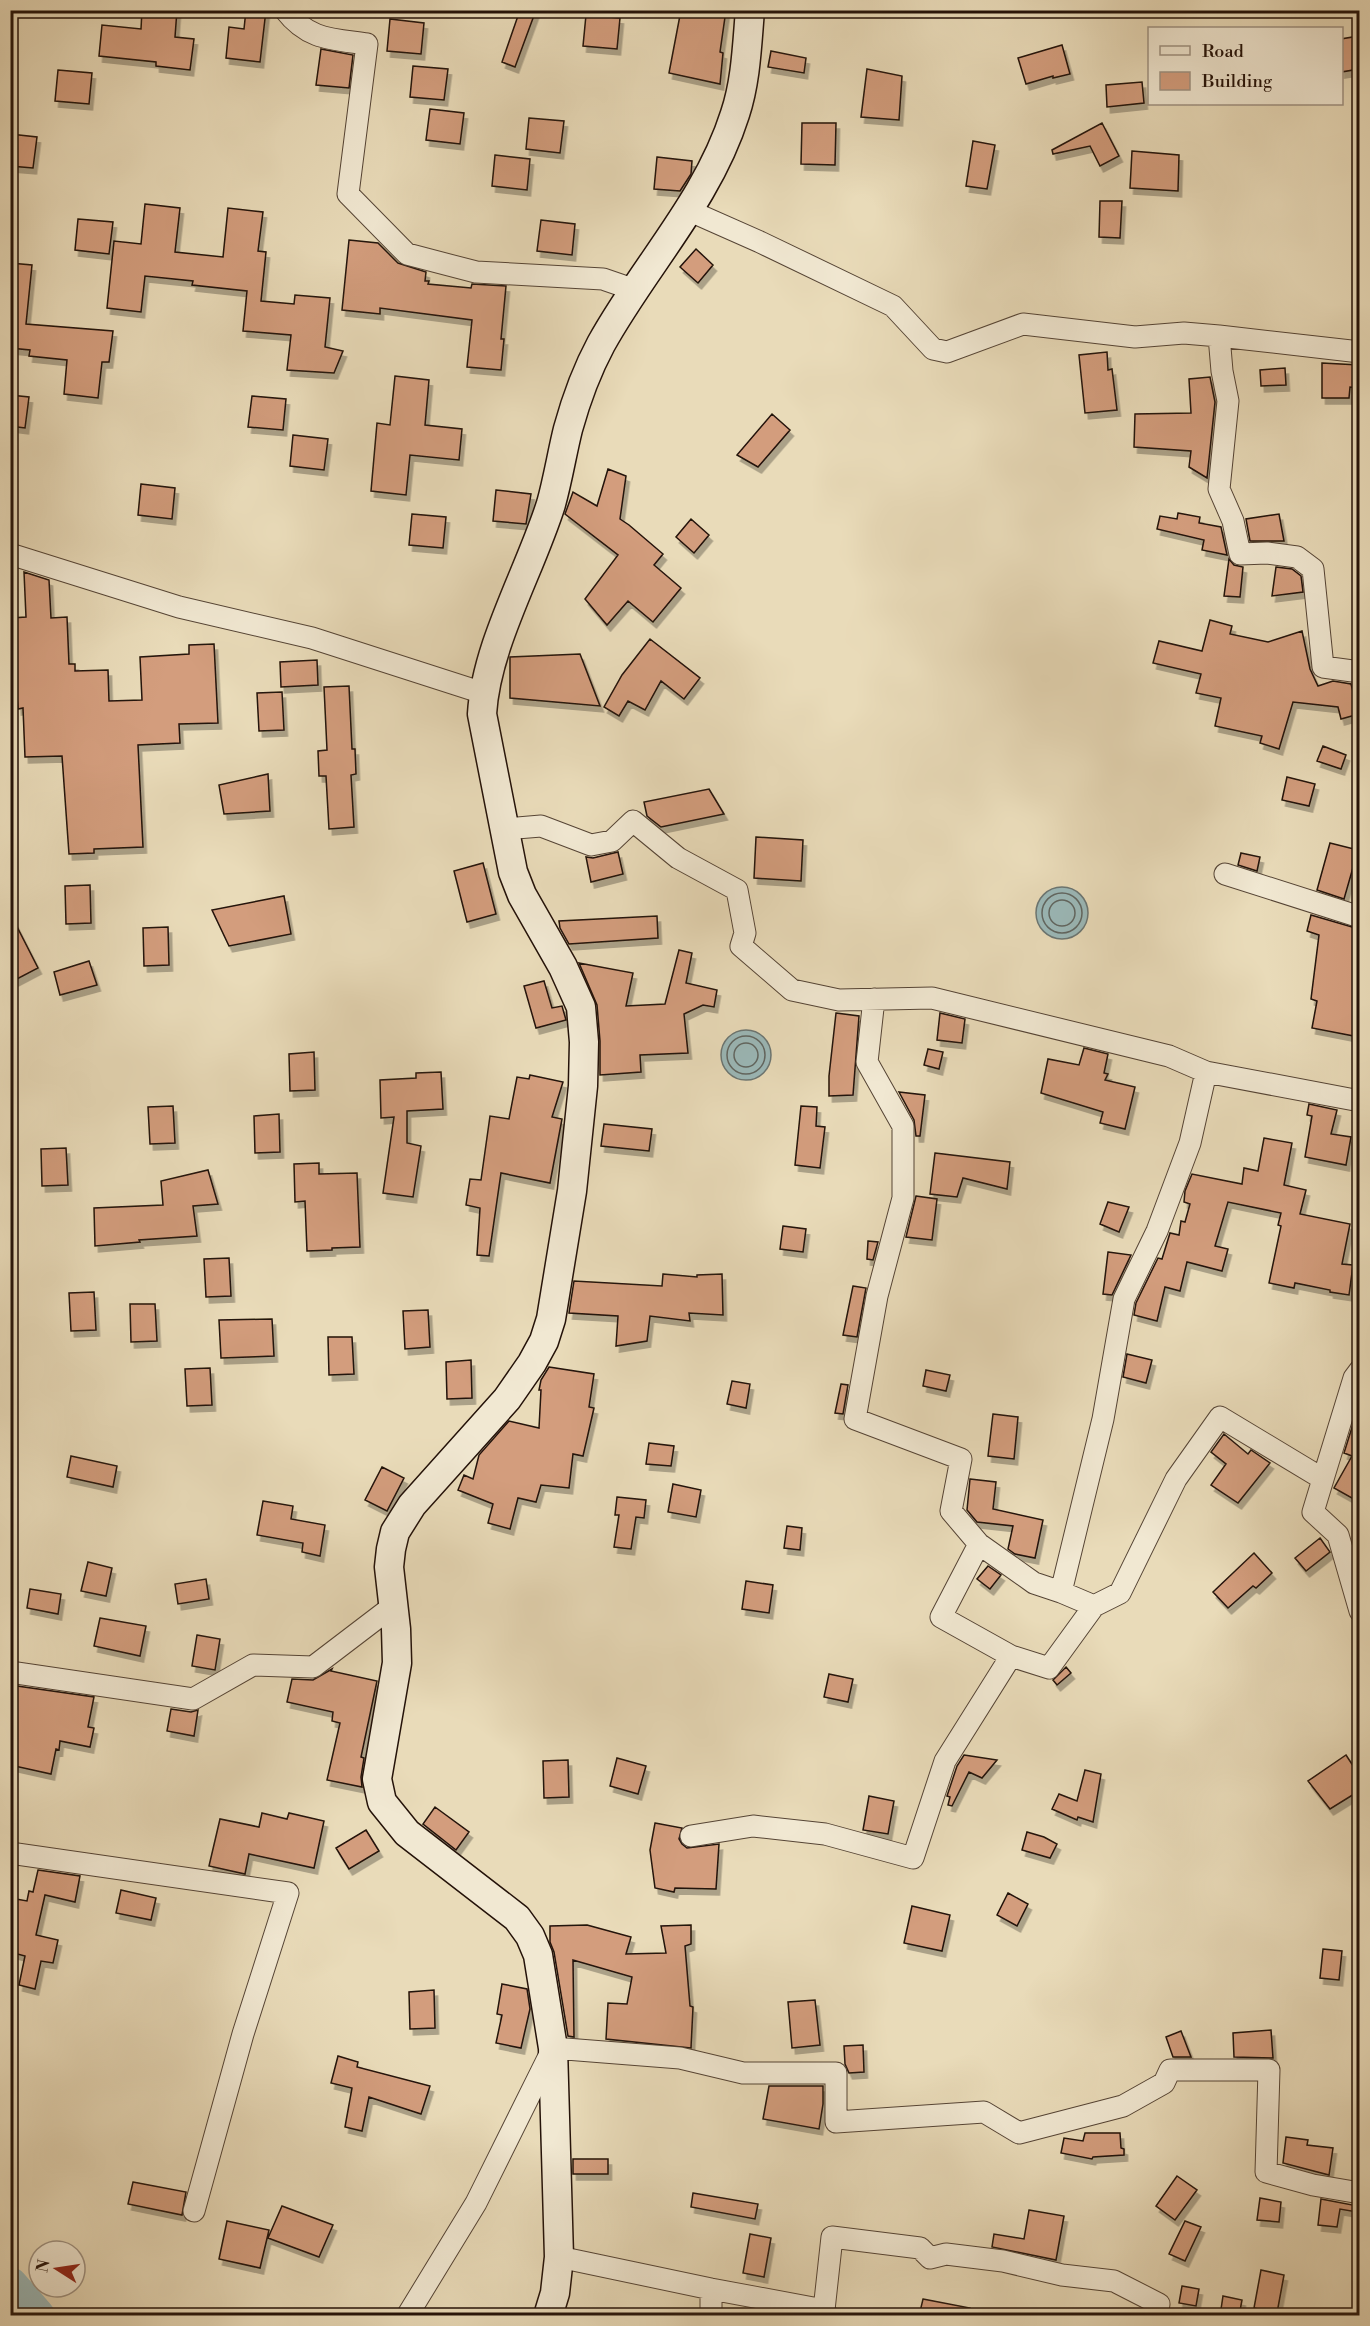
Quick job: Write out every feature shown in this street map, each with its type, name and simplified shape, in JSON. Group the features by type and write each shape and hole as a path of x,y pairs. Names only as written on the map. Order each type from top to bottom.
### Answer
{"street":[{"path":"285,10 291,18 317,37 367,44 348,195 407,254 476,272 603,279 635,290"},
{"path":"548,2316 555,2293 559,2257 553,2048 538,1955 530,1936 517,1918 407,1833 382,1802 377,1779 397,1664 396,1629 389,1567 395,1532 412,1505 507,1399 544,1341 551,1319 572,1191 583,1086 584,1042 581,1007 563,967 522,895 513,872 482,714 483,693 550,504 579,393 601,345 635,290 690,211 728,135 736,112 750,10"},
{"path":"690,211 893,306 933,349 947,352 1023,324 1135,336 1184,333 1359,352"},
{"path":"1219,336 1222,371 1228,401 1219,489 1233,521 1240,554 1267,553 1297,557 1313,569 1323,667 1359,672"},
{"path":"10,554 179,607 312,638 483,693"},
{"path":"505,829 541,826 591,845 612,841 633,821 678,858 737,891 745,933 741,946 792,990 839,1000 932,998 1169,1056 1206,1072 1359,1101"},
{"path":"1225,874 1359,917"},
{"path":"874,999 867,1062 903,1126 903,1198 877,1296 855,1419 961,1459 951,1511 979,1544 1035,1583 1094,1606"},
{"path":"1061,1592 1104,1419 1124,1299 1157,1231 1190,1143 1206,1072"},
{"path":"1359,1370 1354,1378 1313,1512 1338,1534 1359,1611"},
{"path":"979,1544 941,1617 1011,1656 1049,1668 1094,1606 1120,1593 1176,1479 1220,1417 1323,1479"},
{"path":"10,1672 193,1699 253,1665 313,1667 393,1606"},
{"path":"691,1836 753,1826 825,1834 913,1858 945,1761 1011,1656"},
{"path":"10,1853 288,1893 243,2034 194,2211"},
{"path":"553,2048 680,2058 743,2073 836,2073 836,2122 984,2112 1019,2133 1123,2106 1164,2083 1170,2070 1269,2070 1266,2172 1313,2185 1359,2193"},
{"path":"407,2316 476,2203 553,2048"},
{"path":"559,2257 826,2313 832,2237 920,2248 930,2258 946,2254 1003,2261 1062,2275 1114,2281 1159,2304 1157,2316"},
{"path":"711,2289 711,2316"}],"water":[{"path":"1057,887 1067,887 1081,894 1088,913 1081,932 1067,939 1057,939 1047,935 1040,928 1036,918 1036,908 1040,898 1047,891"},
{"path":"741,1030 751,1030 764,1037 771,1050 771,1060 764,1073 751,1080 741,1080 732,1076 725,1069 721,1060 721,1050 725,1041 732,1034"}],"building":[{"path":"142,10 177,10 175,37 194,39 190,70 156,66 156,62 99,56 102,25 141,29"},
{"path":"246,10 266,10 260,62 226,58 229,27 244,29"},
{"path":"520,10 536,10 515,67 502,62"},
{"path":"681,10 726,10 720,52 723,53 720,84 669,73"},
{"path":"586,15 620,18 617,49 583,46"},
{"path":"390,19 424,23 421,54 387,51"},
{"path":"1359,36 1359,69 1343,72 1343,39"},
{"path":"1062,45 1070,74 1053,78 1053,76 1026,84 1018,58"},
{"path":"321,49 353,55 349,88 316,85"},
{"path":"771,51 806,58 804,73 768,67"},
{"path":"413,66 448,69 444,100 410,97"},
{"path":"867,69 902,76 899,120 861,117"},
{"path":"58,70 92,73 89,104 55,101"},
{"path":"1142,82 1144,103 1107,107 1106,85"},
{"path":"430,109 464,113 460,144 426,140"},
{"path":"529,118 564,121 560,153 526,149"},
{"path":"802,123 836,123 835,165 801,164"},
{"path":"1102,123 1119,156 1100,166 1090,146 1053,154 1052,150"},
{"path":"10,134 37,137 33,168 10,166"},
{"path":"973,141 995,145 987,189 966,186"},
{"path":"1132,151 1179,155 1178,191 1130,188"},
{"path":"495,155 530,159 527,190 492,186"},
{"path":"657,157 692,161 691,174 680,191 654,189"},
{"path":"1100,201 1122,201 1120,238 1099,237"},
{"path":"145,204 180,208 175,252 223,257 228,208 263,212 258,251 266,252 261,301 294,304 295,295 330,298 325,347 343,351 334,373 287,370 291,335 243,331 247,291 192,285 193,281 145,276 141,312 107,308 114,241 141,244"},
{"path":"78,219 113,222 109,254 75,250"},
{"path":"541,220 575,224 572,255 537,251"},
{"path":"349,240 378,243 398,263 426,272 425,281 429,281 428,284 471,288 472,284 506,286 501,339 504,339 501,370 467,367 472,320 380,308 380,314 342,310"},
{"path":"696,249 713,265 698,283 680,267"},
{"path":"10,263 32,265 26,324 113,331 109,362 102,362 98,398 64,394 67,360 29,356 30,350 10,348"},
{"path":"1107,352 1108,370 1112,369 1117,410 1085,413 1079,355"},
{"path":"1322,363 1359,365 1359,388 1350,387 1349,398 1322,398"},
{"path":"1285,368 1286,385 1261,386 1260,370"},
{"path":"395,376 429,380 425,425 462,429 459,460 410,455 406,495 371,491 377,423 390,425"},
{"path":"1210,377 1215,402 1207,478 1189,467 1191,451 1134,447 1135,414 1191,413 1189,379"},
{"path":"10,395 29,397 25,428 10,426"},
{"path":"252,396 286,399 283,430 248,427"},
{"path":"772,414 790,430 758,467 737,455"},
{"path":"293,435 328,439 324,470 290,466"},
{"path":"608,469 626,476 620,519 663,554 654,565 681,588 653,622 628,601 607,625 585,599 618,555 565,514 573,492 597,506"},
{"path":"141,484 175,488 172,519 138,515"},
{"path":"496,490 531,494 526,524 493,521"},
{"path":"1178,513 1200,517 1199,523 1221,527 1227,555 1202,550 1204,540 1157,529 1160,516 1177,519"},
{"path":"412,514 446,517 443,548 409,545"},
{"path":"1279,514 1284,541 1250,541 1246,519"},
{"path":"691,519 709,535 694,553 676,537"},
{"path":"1229,559 1234,565 1243,567 1240,597 1224,596"},
{"path":"1276,567 1292,569 1301,576 1303,592 1272,596"},
{"path":"24,572 49,580 51,618 67,617 69,664 75,664 75,671 108,670 109,701 142,700 140,657 189,654 189,645 214,644 218,723 179,724 180,743 138,745 143,847 94,849 94,853 69,854 62,756 25,757 23,708 18,709 11,618 26,617"},
{"path":"1210,620 1232,626 1230,634 1268,642 1302,631 1310,669 1318,686 1333,681 1351,684 1359,714 1341,719 1338,707 1293,702 1279,749 1260,743 1262,736 1215,726 1221,698 1196,693 1201,674 1153,663 1159,641 1202,651"},
{"path":"650,639 700,678 684,699 661,681 645,710 628,701 619,716 604,707 622,675"},
{"path":"580,654 600,706 510,698 510,657"},
{"path":"317,660 318,685 281,687 280,662"},
{"path":"349,686 352,749 355,749 356,774 351,775 354,827 329,829 326,776 319,776 318,751 327,750 324,687"},
{"path":"282,692 284,730 259,731 257,693"},
{"path":"1323,746 1346,755 1341,769 1317,761"},
{"path":"268,774 270,811 224,814 219,785"},
{"path":"1287,777 1315,784 1309,806 1282,800"},
{"path":"709,789 724,814 661,827 647,816 644,802"},
{"path":"756,837 803,840 801,881 754,878"},
{"path":"1330,843 1358,850 1344,899 1317,890"},
{"path":"618,852 623,874 591,882 586,857 593,858"},
{"path":"1241,853 1260,857 1257,871 1238,865"},
{"path":"483,863 496,914 467,922 454,871"},
{"path":"90,885 91,923 66,924 65,886"},
{"path":"284,896 291,934 229,946 212,910"},
{"path":"10,913 38,968 15,980 10,970"},
{"path":"1311,915 1359,929 1359,1037 1312,1028 1317,1001 1311,999 1319,935 1307,931"},
{"path":"657,916 658,938 569,944 560,928 559,921"},
{"path":"168,927 169,965 144,966 143,928"},
{"path":"679,950 692,953 686,983 717,990 714,1007 703,1005 684,1014 688,1053 640,1055 641,1072 600,1075 597,1005 579,963 633,973 626,1006 665,1004"},
{"path":"89,961 97,985 60,995 54,972"},
{"path":"544,981 552,1008 562,1006 566,1020 536,1028 524,986"},
{"path":"836,1013 859,1016 853,1095 829,1096"},
{"path":"940,1013 965,1019 962,1043 937,1040"},
{"path":"1084,1048 1108,1054 1104,1073 1108,1074 1105,1080 1135,1087 1125,1129 1100,1123 1103,1112 1041,1093 1048,1059 1079,1065"},
{"path":"928,1049 943,1052 939,1069 924,1065"},
{"path":"314,1052 315,1090 290,1091 289,1054"},
{"path":"441,1072 443,1109 407,1111 407,1143 421,1146 413,1197 383,1193 394,1117 381,1118 380,1080 416,1078 416,1073"},
{"path":"530,1075 563,1082 552,1117 562,1119 550,1183 501,1173 489,1256 477,1255 480,1208 466,1205 470,1179 481,1180 490,1116 509,1119 517,1077 529,1079"},
{"path":"899,1092 925,1095 920,1136 916,1136 914,1120"},
{"path":"1309,1104 1337,1110 1331,1134 1351,1137 1346,1165 1305,1157 1312,1116 1307,1115"},
{"path":"173,1106 175,1143 150,1144 148,1107"},
{"path":"801,1106 817,1107 816,1126 825,1127 820,1168 795,1165"},
{"path":"279,1114 280,1152 255,1153 254,1116"},
{"path":"604,1124 652,1129 649,1151 601,1146"},
{"path":"1264,1138 1292,1143 1284,1185 1306,1190 1300,1214 1350,1224 1342,1264 1353,1265 1349,1295 1295,1283 1294,1288 1269,1283 1281,1226 1278,1225 1281,1213 1228,1202 1215,1246 1228,1249 1222,1271 1187,1262 1180,1291 1165,1287 1157,1321 1134,1315 1136,1303 1158,1258 1162,1259 1170,1233 1179,1235 1181,1221 1185,1222 1190,1204 1184,1202 1185,1191 1192,1174 1242,1184 1244,1168 1258,1171"},
{"path":"66,1148 68,1185 42,1186 41,1149"},
{"path":"935,1153 1010,1162 1007,1189 963,1178 957,1197 930,1194"},
{"path":"319,1163 319,1174 357,1173 360,1247 307,1251 305,1201 295,1202 294,1164"},
{"path":"208,1170 218,1204 193,1206 197,1236 95,1246 94,1208 163,1205 161,1181"},
{"path":"916,1196 937,1199 932,1240 906,1237"},
{"path":"1108,1202 1129,1207 1119,1232 1100,1224"},
{"path":"783,1226 806,1229 803,1252 780,1249"},
{"path":"868,1241 878,1242 873,1260 867,1259"},
{"path":"1108,1252 1131,1255 1112,1295 1103,1294"},
{"path":"229,1258 231,1296 206,1297 204,1259"},
{"path":"663,1274 697,1277 697,1275 722,1274 723,1315 689,1313 690,1321 650,1316 647,1341 616,1346 618,1316 569,1313 574,1281 662,1286"},
{"path":"853,1286 866,1288 857,1337 843,1335"},
{"path":"94,1292 96,1330 71,1331 69,1293"},
{"path":"130,1304 155,1304 157,1341 131,1342"},
{"path":"428,1310 430,1347 405,1349 403,1311"},
{"path":"272,1319 274,1356 221,1358 219,1320"},
{"path":"328,1337 352,1337 354,1374 329,1375"},
{"path":"1127,1354 1152,1360 1146,1383 1123,1377"},
{"path":"471,1360 472,1398 447,1399 446,1362"},
{"path":"549,1367 594,1374 589,1407 594,1408 583,1456 573,1454 569,1488 541,1485 536,1502 518,1498 510,1529 488,1523 493,1504 458,1490 464,1475 473,1479 479,1455 509,1421 539,1428 541,1390 539,1390 541,1380"},
{"path":"210,1368 212,1405 187,1406 185,1369"},
{"path":"926,1370 950,1375 946,1391 923,1386"},
{"path":"732,1381 750,1384 746,1408 727,1404"},
{"path":"841,1384 848,1385 843,1414 835,1413"},
{"path":"1359,1405 1359,1502 1334,1488 1352,1456 1344,1453"},
{"path":"993,1414 1018,1417 1014,1459 988,1456"},
{"path":"1224,1434 1248,1454 1251,1450 1270,1463 1238,1503 1211,1485 1226,1464 1211,1452"},
{"path":"649,1443 674,1446 671,1466 646,1464"},
{"path":"71,1456 117,1466 113,1487 67,1477"},
{"path":"382,1467 404,1478 387,1511 365,1500"},
{"path":"970,1479 996,1482 993,1509 1043,1520 1035,1558 1015,1554 1008,1549 1013,1526 977,1522 967,1510"},
{"path":"673,1484 701,1490 696,1517 668,1512"},
{"path":"617,1497 646,1500 644,1518 636,1517 631,1549 614,1547 619,1515 615,1515"},
{"path":"263,1501 293,1506 291,1519 325,1525 320,1556 302,1552 303,1543 257,1535"},
{"path":"787,1526 802,1528 800,1550 784,1548"},
{"path":"1320,1538 1330,1552 1306,1571 1295,1558"},
{"path":"1254,1553 1272,1573 1228,1608 1213,1592"},
{"path":"88,1562 112,1568 106,1596 81,1591"},
{"path":"988,1566 1001,1575 990,1589 977,1579"},
{"path":"206,1579 209,1599 178,1604 175,1584"},
{"path":"746,1581 773,1585 769,1613 742,1609"},
{"path":"30,1589 61,1594 58,1614 27,1608"},
{"path":"100,1618 146,1626 140,1656 94,1646"},
{"path":"197,1635 220,1639 215,1670 192,1666"},
{"path":"1066,1667 1071,1673 1057,1685 1053,1680"},
{"path":"332,1669 331,1671 377,1681 361,1757 364,1758 362,1787 327,1780 340,1723 332,1721 333,1712 287,1702 292,1679 313,1680"},
{"path":"829,1674 853,1679 848,1702 824,1697"},
{"path":"10,1685 94,1697 88,1727 94,1728 90,1747 60,1741 51,1774 10,1765"},
{"path":"171,1709 191,1712 198,1710 194,1736 167,1731"},
{"path":"964,1755 997,1760 982,1778 969,1772 952,1806 948,1805 950,1797 947,1796 957,1766"},
{"path":"1346,1755 1359,1775 1359,1791 1330,1809 1308,1781"},
{"path":"617,1758 646,1766 638,1794 610,1786"},
{"path":"568,1760 569,1797 544,1798 543,1761"},
{"path":"1085,1770 1101,1774 1093,1822 1078,1817 1077,1820 1052,1809 1059,1794 1077,1801"},
{"path":"869,1796 894,1801 888,1834 863,1830"},
{"path":"435,1807 469,1832 456,1850 423,1824"},
{"path":"262,1813 287,1819 289,1813 324,1821 314,1868 249,1854 245,1874 209,1866 220,1819 259,1827"},
{"path":"655,1823 682,1828 679,1839 687,1848 719,1844 716,1889 675,1888 674,1892 655,1888 650,1850"},
{"path":"366,1830 379,1851 349,1869 336,1848"},
{"path":"1027,1832 1057,1844 1050,1858 1022,1850"},
{"path":"38,1870 80,1876 75,1902 45,1895 36,1935 58,1940 53,1963 41,1961 35,1989 19,1985 25,1956 10,1952 10,1898 27,1901 29,1891 33,1892"},
{"path":"121,1890 156,1898 151,1920 116,1913"},
{"path":"1008,1893 1028,1904 1017,1926 997,1915"},
{"path":"912,1906 950,1915 942,1951 904,1943"},
{"path":"587,1925 631,1937 626,1954 666,1953 661,1926 691,1925 691,1944 685,1946 690,2006 693,2007 691,2048 606,2039 608,2003 627,2004 632,1977 573,1960 574,2037 568,2036 554,1952 550,1942 550,1926"},
{"path":"1323,1949 1342,1951 1339,1980 1320,1978"},
{"path":"502,1984 527,1989 530,2009 521,2048 496,2043 502,2015 497,2014"},
{"path":"434,1990 435,2028 410,2029 409,1992"},
{"path":"815,2000 820,2045 792,2048 788,2002"},
{"path":"1271,2030 1273,2058 1234,2057 1233,2033"},
{"path":"1181,2031 1191,2057 1173,2057 1166,2037"},
{"path":"863,2045 864,2072 849,2073 845,2064 844,2046"},
{"path":"338,2056 358,2062 357,2067 430,2086 421,2114 369,2097 362,2131 345,2127 352,2088 331,2083"},
{"path":"769,2086 823,2086 819,2129 763,2119"},
{"path":"1085,2133 1120,2133 1124,2155 1093,2157 1092,2159 1061,2153 1064,2138 1083,2141"},
{"path":"1286,2137 1308,2140 1307,2145 1333,2148 1329,2175 1283,2163"},
{"path":"573,2159 608,2159 608,2174 573,2174"},
{"path":"1177,2176 1197,2190 1175,2220 1156,2206"},
{"path":"133,2182 186,2192 182,2215 128,2204"},
{"path":"693,2193 758,2204 755,2219 691,2207"},
{"path":"1260,2198 1281,2202 1279,2222 1257,2220"},
{"path":"1321,2199 1358,2206 1357,2212 1340,2209 1337,2227 1318,2225"},
{"path":"282,2206 333,2225 319,2257 268,2238"},
{"path":"1029,2210 1064,2216 1056,2260 992,2247 994,2234 1024,2239"},
{"path":"227,2221 269,2230 260,2268 219,2259"},
{"path":"1185,2221 1201,2227 1185,2261 1169,2254"},
{"path":"750,2234 771,2238 764,2277 743,2273"},
{"path":"1261,2270 1284,2275 1277,2313 1254,2308"},
{"path":"1182,2286 1199,2289 1196,2306 1179,2303"},
{"path":"1223,2296 1242,2300 1239,2316 1220,2316"},
{"path":"923,2299 970,2308 969,2316 919,2316"}],"waterway":[{"path":"10,2285 37,2316"}]}
